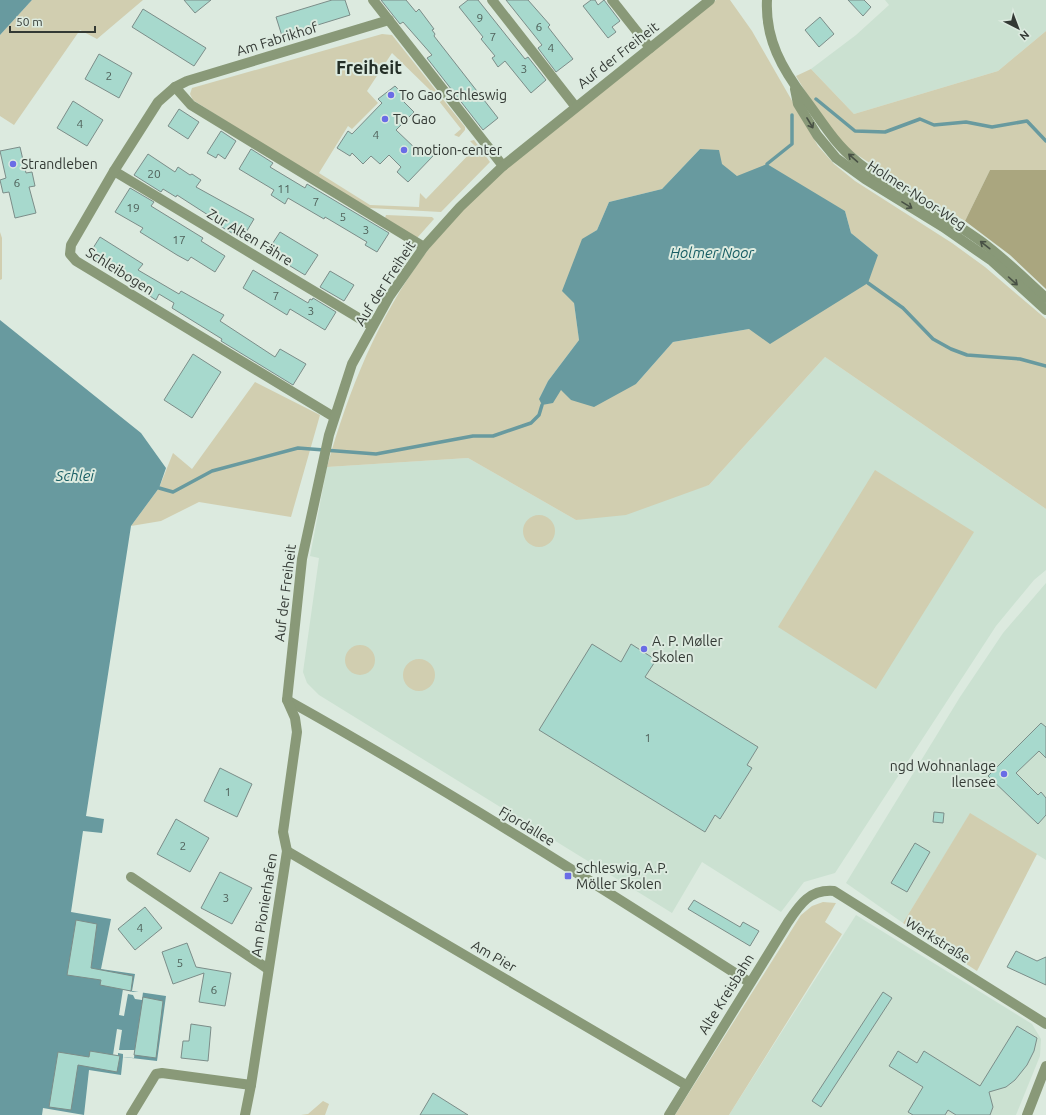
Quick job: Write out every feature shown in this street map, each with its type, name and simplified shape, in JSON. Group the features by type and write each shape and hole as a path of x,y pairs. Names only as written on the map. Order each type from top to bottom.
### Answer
{"street":[{"path":"373,0 503,166"},
{"path":"492,0 575,106"},
{"path":"612,0 650,48"},
{"name":"Auf der Freiheit","path":"287,700 302,559 329,435 352,364 389,297 424,247 460,207 503,166 575,106 710,0"},
{"name":"Holmer-Noor-Weg","path":"767,0 768,29 771,42 795,87 822,125 855,161 983,243 1046,298"},
{"name":"Am Fabrikhof","path":"175,87 187,81 389,20"},
{"path":"175,87 191,105 424,247"},
{"name":"Schleibogen","path":"175,87 158,102 114,171 70,245 70,254 76,261 334,417"},
{"name":"Holmer-Noor-Weg","path":"795,87 798,104 817,135 836,158 865,179 943,227 992,261 1046,310"},
{"name":"Zur Alten Fähre","path":"114,171 372,326"},
{"name":"Am Pionierhafen","path":"245,1115 251,1085 287,851 283,832 297,732 295,718 287,700"},
{"name":"Fjordallee","path":"287,700 354,738 526,842 749,982"},
{"name":"Am Pier","path":"287,851 686,1086"},
{"path":"131,877 268,969"},
{"name":"Werkstraße","path":"813,893 826,890 834,891 1046,1024"},
{"name":"Alte Kreisbahn","path":"669,1115 749,982 800,903 813,893"},
{"path":"1027,1115 1046,1066"},
{"path":"131,1115 156,1074 162,1073 251,1085"}],"shaded area":[{"path":"32,0 143,0 97,39 80,30 14,125 0,116 0,35"},
{"path":"716,0 730,0 752,31 818,146 834,164 855,181 952,243 985,267 1046,319 1046,509 825,357 709,485 626,515 576,520 468,458 327,467 347,403 373,342 388,312 405,284 423,256 444,230 474,198 506,168","holes":["700,149 737,176 845,211 851,233 878,255 749,329 673,342 636,384 571,400 561,389 539,399 548,381 579,340 574,303 582,240 597,230 609,202 662,189"]},
{"path":"885,0 1046,0 1046,31 998,71 854,114 811,69 856,35 889,5"},
{"path":"1046,31 1046,170 990,170 965,221 910,189 845,147 825,124 796,76 811,69 854,114 998,71"},
{"path":"382,34 392,35 465,127 465,130 459,137 454,135 461,129 431,91 392,53 367,91 378,103 352,129 348,126 319,173 370,205 419,207 420,193 426,199 476,147 470,141 474,140 490,162 441,212 369,208 310,175 193,100 190,94 192,88"},
{"path":"990,170 1046,170 1046,289 1010,255 965,221"},
{"path":"386,215 432,217 434,219 417,238 385,218"},
{"path":"0,232 2,238 2,279 0,280"},
{"name":"A. P. Møller Skolen","path":"825,357 1046,509 1046,570 1034,580 996,626 835,873 804,882 781,912 702,862 672,913 319,695 307,683 303,672 319,558 310,556 327,467 468,458 576,520 709,485"},
{"path":"255,382 320,415 291,517 199,502 161,521 131,526 159,488 173,453 192,469"},
{"path":"875,470 974,532 876,689 778,627"},
{"path":"539,515 550,520 555,531 550,542 539,547 528,542 523,531 528,520"},
{"path":"1046,583 1046,860 970,814 903,923 846,883 960,697 1003,633"},
{"path":"360,645 371,649 375,660 371,671 360,675 349,671 345,660 349,649"},
{"path":"419,659 430,664 435,675 430,686 419,691 408,686 403,675 408,664"},
{"path":"970,813 1037,854 977,971 903,923"},
{"path":"823,902 836,903 825,922 842,934 729,1115 675,1115 801,915 812,906"},
{"path":"856,915 1032,1024 1041,1039 1040,1056 1016,1115 729,1115"},
{"path":"323,1101 329,1104 325,1115 301,1115 308,1114"}],"water":[{"path":"0,0 32,0 0,35"},
{"name":"Holmer Noor","path":"700,149 719,150 722,164 737,176 767,164 845,211 851,233 878,255 868,283 770,344 749,329 673,342 636,384 594,407 571,400 561,390 553,403 542,405 539,399 548,381 579,340 574,303 562,291 582,239 597,230 609,202 662,189"},
{"name":"Schlei","path":"0,320 141,433 166,468 159,488 131,526 86,816 104,819 102,833 83,831 71,912 111,919 101,969 135,974 132,991 166,996 157,1061 123,1057 121,1075 89,1070 84,1115 43,1108 42,1115 0,1115"}],"pier":[{"path":"123,989 133,992 143,992 142,1000 135,999 133,995 128,994 124,1016 119,1015"},
{"path":"117,1029 122,1030 119,1050 135,1050 134,1058 123,1057 123,1054 118,1053 118,1056 113,1055"}],"building":[{"path":"184,0 211,0 195,13"},
{"path":"332,0 345,0 350,15 282,36 276,17"},
{"path":"381,0 406,0 416,12 419,9 434,29 432,30 435,34 434,36 498,118 483,130 427,58 432,55 403,22 400,24"},
{"path":"468,0 478,0 525,59 528,57 546,80 531,93 505,61 498,67 492,58 495,56 481,39 483,37 459,7"},
{"path":"506,0 528,0 550,25 548,27 573,59 556,72 538,48 542,45"},
{"path":"591,0 595,0 598,5 604,0 620,21 612,27 616,32 608,38 583,6"},
{"path":"848,0 864,0 871,7 863,16"},
{"path":"143,9 206,48 194,66 132,27"},
{"path":"820,17 834,34 819,47 805,30"},
{"path":"99,54 132,73 119,98 85,79"},
{"path":"395,86 406,97 402,100 414,112 396,130 417,150 422,146 433,156 408,182 397,172 401,167 389,155 380,164 371,156 363,164 352,153 350,156 337,148 348,131 352,134 382,103 378,99"},
{"path":"73,101 103,120 87,146 57,128"},
{"path":"179,109 199,122 188,139 168,126"},
{"path":"221,131 236,141 225,159 218,154 216,158 207,153"},
{"path":"20,147 26,173 32,172 35,186 29,187 36,213 15,218 9,192 3,193 0,180 6,178 0,151"},
{"path":"251,149 273,163 270,167 305,188 307,184 389,233 377,252 365,245 367,242 325,217 324,219 288,198 285,204 271,195 274,190 239,169"},
{"path":"148,154 175,172 178,167 190,175 192,174 201,180 196,187 254,219 242,239 220,226 222,224 177,195 176,197 163,189 161,192 134,175"},
{"path":"130,188 154,202 151,206 203,238 201,241 225,256 215,272 191,257 188,261 177,255 140,232 143,228 115,212"},
{"path":"280,232 318,255 305,275 267,252"},
{"path":"100,237 143,264 138,270 179,294 181,291 224,315 220,321 275,357 280,349 306,364 293,385 221,341 222,339 172,308 174,303 159,294 156,300 88,256"},
{"path":"253,270 308,303 310,299 312,300 313,298 336,312 325,330 290,309 287,315 243,288"},
{"path":"330,271 354,285 344,301 320,287"},
{"path":"193,354 221,372 192,418 164,400"},
{"path":"592,644 621,662 631,644 656,660 645,677 758,747 747,765 752,768 720,819 715,815 705,832 539,730"},
{"name":"ngd Wohnanlage Ilensee","path":"1041,723 1046,727 1046,758 1039,751 1016,773 1038,795 1041,792 1046,798 1046,815 1038,824 988,776"},
{"path":"220,768 252,784 237,817 204,801"},
{"path":"934,812 944,813 943,823 933,822"},
{"path":"176,819 209,838 190,872 157,854"},
{"path":"915,843 930,852 907,892 891,883"},
{"path":"220,872 252,888 232,924 201,908"},
{"path":"694,900 740,927 743,922 759,931 750,946 688,909"},
{"path":"145,907 162,928 135,950 118,929"},
{"path":"76,920 97,924 91,968 133,976 131,991 100,985 101,980 67,975"},
{"path":"187,943 196,967 231,973 225,1006 199,1002 204,973 173,984 162,952"},
{"path":"1016,951 1037,961 1046,957 1046,985 1007,967"},
{"path":"883,992 892,998 821,1107 812,1101"},
{"path":"143,997 163,1001 156,1058 134,1055"},
{"path":"191,1024 211,1027 208,1061 181,1058 183,1041 189,1041"},
{"path":"1017,1026 1037,1038 1034,1051 1027,1065 1015,1080 1006,1087 989,1092 993,1107 990,1115 956,1115 948,1110 945,1115 913,1115 908,1112 923,1087 889,1066 898,1051 917,1063 924,1051 980,1086"},
{"path":"90,1051 120,1056 117,1072 78,1065 71,1110 49,1107 58,1052 89,1057"},
{"path":"433,1093 468,1115 420,1115"}],"waterway":[{"path":"816,99 855,131 885,132 920,119 934,125 966,122 992,127 1027,121 1046,141"},
{"path":"767,164 792,144 792,115"},
{"path":"868,283 903,308 933,339 951,349 967,355 1020,359 1046,366"},
{"path":"159,488 173,492 212,471 298,448 376,454 473,436 493,436 531,423 539,415 542,405"}],"place":[{"name":"To Gao Schleswig","path":"391,95"},
{"name":"To Gao","path":"385,119"},
{"name":"motion-center","path":"404,150"},
{"name":"Strandleben","path":"13,164"},
{"name":"A. P. Møller Skolen","path":"644,649"},
{"name":"ngd Wohnanlage Ilensee","path":"1004,774"},
{"name":"Schleswig, A.P. Möller Skolen","path":"568,876"}],"district":[{"name":"Freiheit","path":"369,68"}]}
